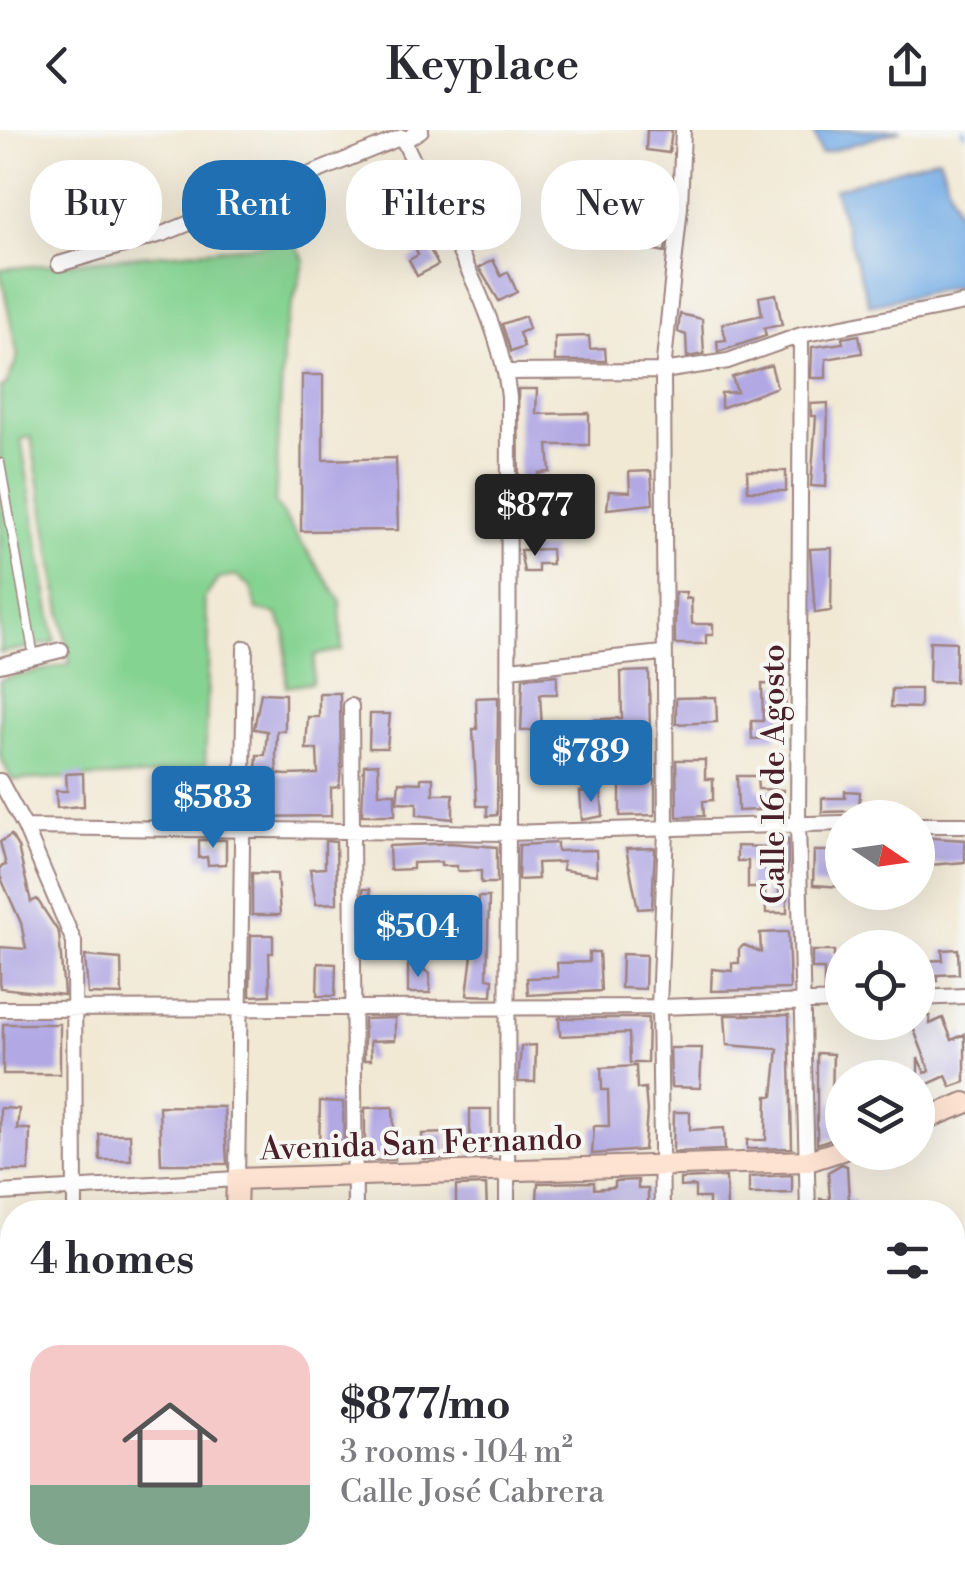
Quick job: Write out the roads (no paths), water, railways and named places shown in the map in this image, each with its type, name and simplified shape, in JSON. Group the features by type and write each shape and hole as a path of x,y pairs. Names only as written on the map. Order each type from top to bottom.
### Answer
{"street":[{"path":"59,264 164,233 422,130"},
{"path":"662,1200 660,1007 666,830 663,370 680,206 683,130"},
{"path":"401,136 480,296 506,372 507,1200"},
{"path":"506,372 663,370 728,361 802,336 965,303"},
{"name":"Calle 16 de Agosto","path":"802,336 798,822 808,1200"},
{"path":"236,1200 245,648"},
{"path":"0,665 61,650"},
{"path":"509,668 662,653"},
{"path":"350,706 355,1200"},
{"path":"0,781 25,826 74,942 76,1200"},
{"path":"25,826 507,834 825,823"},
{"path":"935,824 965,825"},
{"path":"935,997 965,996"},
{"path":"0,1009 660,1007 825,1001"},
{"path":"935,1115 965,1103"},
{"name":"Avenida San Fernando","path":"0,1193 355,1174 808,1161 825,1156"}],"lane":[{"path":"0,463 34,658"}],"water":[{"path":"813,130 901,130 821,154"},
{"path":"939,157 965,235 965,284 869,305 834,189"}],"waterway":[{"path":"964,130 965,134"}]}
